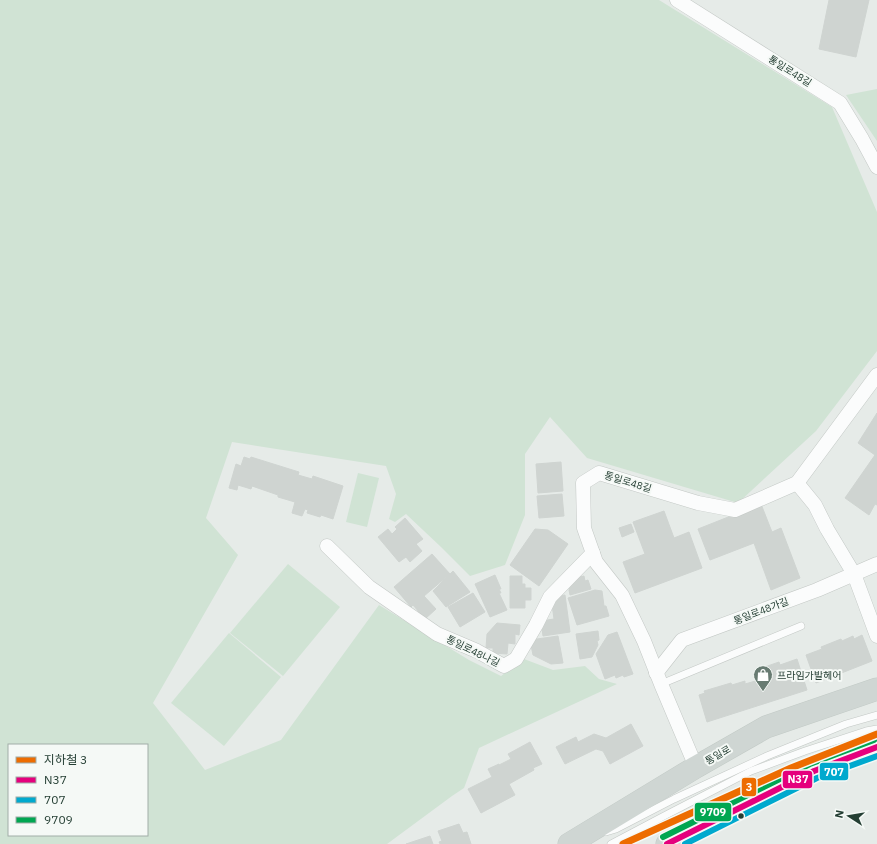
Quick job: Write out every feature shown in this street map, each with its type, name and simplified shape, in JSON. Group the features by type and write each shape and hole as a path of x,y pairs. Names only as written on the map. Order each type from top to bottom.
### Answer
{"main road":[{"name":"통일로","path":"571,843 696,767 766,727 877,689"},
{"path":"667,844 814,771 877,747"}],"street":[{"name":"통일로48길","path":"677,0 840,103 877,167"},
{"path":"877,375 798,483 815,505 827,529 854,574 877,636"},
{"name":"통일로48길","path":"696,767 658,679 644,641 622,595 596,562 584,528 583,483 599,473 698,504 735,510 798,483"},
{"name":"통일로48나길","path":"327,546 369,587 437,634 477,651 504,666 516,659 550,597 593,553"},
{"name":"통일로48가길","path":"658,679 682,640 817,590 877,564"}],"lane":[{"path":"658,679 801,626"},
{"path":"571,843 616,829 674,799 767,756 846,724 877,715"},
{"path":"611,844 752,771 805,751 866,731 877,729"}],"green space":[{"path":"0,0 659,0 832,107 877,212 877,351 816,431 738,503 587,458 550,417 525,454 525,515 505,565 470,576 406,514 395,522 389,519 396,494 386,466 232,442 206,518 238,555 153,703 205,770 281,740 379,605 469,660 501,676 524,659 553,670 585,666 599,679 617,684 479,748 464,788 387,844 0,844"},
{"path":"877,89 877,141 846,95"},
{"path":"358,473 379,478 367,527 346,522"},
{"path":"288,564 340,607 283,676 230,633"},
{"path":"229,633 281,677 224,746 171,703"}],"building":[{"path":"829,0 869,0 856,57 819,49"},
{"path":"877,413 877,505 875,504 869,515 845,498 875,455 858,443"},
{"path":"244,457 250,459 251,457 299,472 298,475 312,479 313,476 343,486 333,519 307,513 308,510 305,509 302,516 292,513 295,502 278,497 278,495 252,486 251,489 238,485 237,490 229,488 236,464 241,466"},
{"path":"561,462 563,491 538,493 536,464"},
{"path":"562,494 564,516 539,518 537,496"},
{"path":"761,504 772,532 781,528 800,578 771,590 754,543 710,560 698,529"},
{"path":"664,511 674,538 689,532 702,568 635,593 623,562 645,554 633,522"},
{"path":"405,518 423,539 416,544 422,551 410,562 406,557 399,562 378,537 388,529 392,534 397,529 395,527"},
{"path":"631,524 634,532 622,537 619,528"},
{"path":"535,529 548,530 568,544 539,586 510,565"},
{"path":"432,554 450,574 424,596 436,609 425,619 413,605 411,607 394,587"},
{"path":"453,571 470,592 446,607 433,591"},
{"path":"495,575 501,589 499,589 501,593 499,593 507,610 490,617 475,584"},
{"path":"510,576 522,576 522,584 525,584 525,588 531,588 531,600 525,600 525,608 510,608"},
{"path":"584,576 585,581 588,580 591,589 570,595 569,590 571,584 576,578"},
{"path":"595,590 602,591 604,606 606,606 609,616 577,625 568,598"},
{"path":"473,593 485,612 460,627 448,607"},
{"path":"565,595 570,632 543,636 541,621 554,619 551,597"},
{"path":"497,623 520,625 519,635 515,634 515,644 508,643 507,654 493,653 493,648 486,648 487,634"},
{"path":"598,631 598,645 592,657 580,659 576,634"},
{"path":"617,632 633,674 624,677 623,675 616,678 615,675 605,679 596,654 608,635"},
{"path":"862,635 872,661 816,683 806,655 841,639 842,641 853,636 854,639"},
{"path":"558,636 563,663 551,664 533,655 530,640"},
{"path":"797,659 807,690 707,722 699,695 705,693 704,691 731,683 732,685 745,681 745,684 759,680 756,670 779,662 780,665"},
{"path":"631,724 643,746 610,764 603,751 596,749 565,764 556,747 576,737 578,742 594,734 606,738"},
{"path":"530,742 542,764 533,768 534,770 509,784 515,795 481,813 468,789 492,777 488,769 511,759 508,754"},
{"path":"459,824 463,833 467,832 471,844 440,844 439,842 442,841 438,831"},
{"path":"430,836 433,844 406,844"}],"metro line":[{"name":"3","path":"623,844 791,768 877,734"}],"transit line":[{"name":"9709","path":"663,837 810,764 874,740"},
{"name":"N37","path":"667,844 814,771 877,747"},
{"name":"707","path":"685,844 817,778 877,756"}],"place":[{"name":"프라임가발헤어","path":"763,692"}]}
